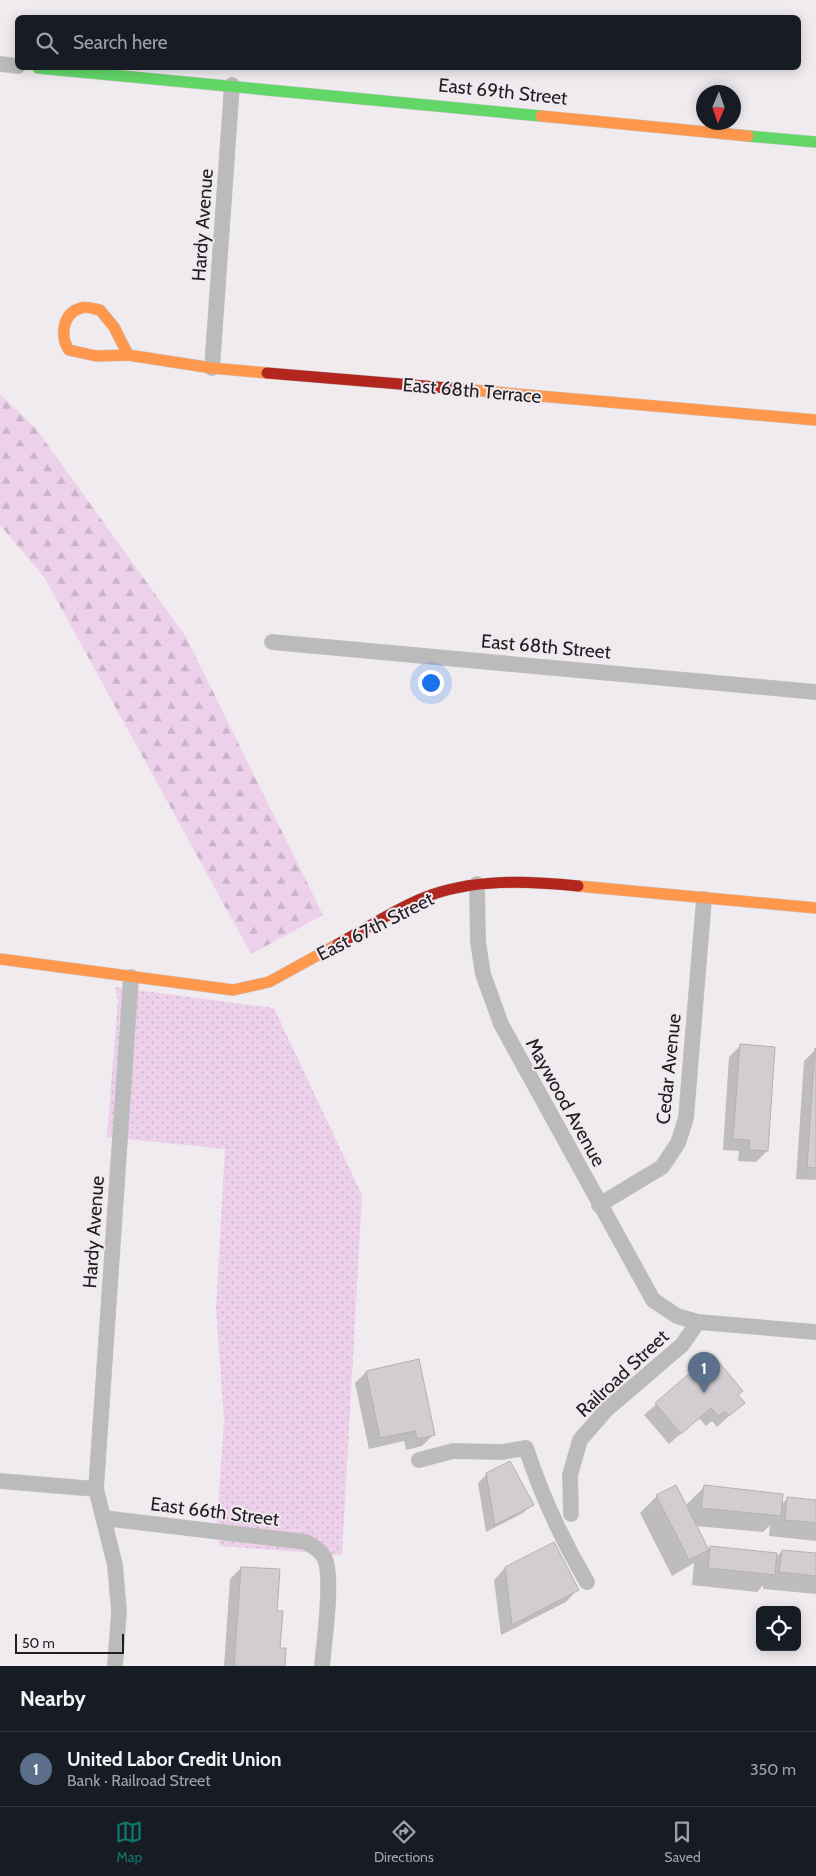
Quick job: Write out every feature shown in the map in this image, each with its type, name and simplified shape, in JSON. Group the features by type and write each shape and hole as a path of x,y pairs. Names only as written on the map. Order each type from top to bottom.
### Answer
{"street":[{"path":"0,64 15,66"},
{"name":"East 69th Street","path":"61,70 816,142"},
{"name":"Hardy Avenue","path":"212,368 232,85"},
{"name":"East 68th Terrace","path":"128,355 114,327 100,310 83,306 73,311 64,326 63,341 69,350 96,356 128,355 212,368 816,420"},
{"name":"East 68th Street","path":"272,642 816,692"},
{"name":"East 67th Street","path":"0,959 233,990 269,982 423,898 476,884 549,884 816,908"},
{"name":"Maywood Avenue","path":"476,884 478,942 483,974 501,1024 653,1300 677,1316 698,1322 816,1332"},
{"name":"Cedar Avenue","path":"600,1205 662,1167 678,1143 686,1118 704,899"},
{"name":"Hardy Avenue","path":"103,1518 96,1490 131,977"},
{"name":"Railroad Street","path":"571,1514 570,1475 580,1440 606,1410 682,1345 698,1322"},
{"path":"419,1460 452,1451 502,1452 526,1448 539,1490 559,1535 587,1582"},
{"path":"0,1481 96,1490"},
{"path":"103,1518 115,1565 119,1611 115,1666"},
{"name":"East 66th Street","path":"103,1518 306,1542 320,1551 325,1558 329,1577 322,1666"}],"green space":[{"path":"0,394 37,430 186,637 323,915 251,954 44,577 0,525"},
{"path":"114,987 274,1008 362,1195 342,1555 220,1546 217,1520 224,1420 216,1309 225,1149 107,1137 118,999"}],"building":[{"path":"740,1044 775,1047 768,1151 749,1150 750,1140 733,1139"},
{"path":"816,1049 816,1168 807,1167"},
{"path":"712,1354 743,1391 738,1395 745,1403 729,1416 725,1411 718,1416 711,1408 681,1434 655,1403"},
{"path":"419,1359 435,1435 417,1439 415,1431 380,1438 366,1371"},
{"path":"510,1461 534,1505 495,1525 486,1473"},
{"path":"676,1485 709,1550 689,1560 656,1495"},
{"path":"704,1485 783,1494 781,1516 701,1508"},
{"path":"787,1497 816,1500 816,1523 785,1520"},
{"path":"554,1542 579,1590 512,1625 505,1567"},
{"path":"710,1546 777,1553 775,1575 708,1568"},
{"path":"782,1550 816,1553 816,1576 779,1572"},
{"path":"241,1567 280,1569 277,1611 283,1611 280,1648 286,1648 285,1666 234,1666"}],"traffic: fast":[{"path":"59,70 541,116"},
{"path":"748,136 816,142"}],"traffic: slow":[{"path":"541,116 748,136"},
{"path":"128,355 114,327 100,310 88,307 81,308 66,320 64,339 69,350 96,356 128,355 212,368 267,373"},
{"path":"460,389 816,420"},
{"path":"578,886 816,908"},
{"path":"0,959 233,990 269,982 338,944"}],"traffic: jam":[{"path":"267,373 460,389"},
{"path":"338,944 401,908 423,898 461,887 519,882 578,886"}],"place":[{"name":"United Labor Credit Union","path":"704,1393"}]}
